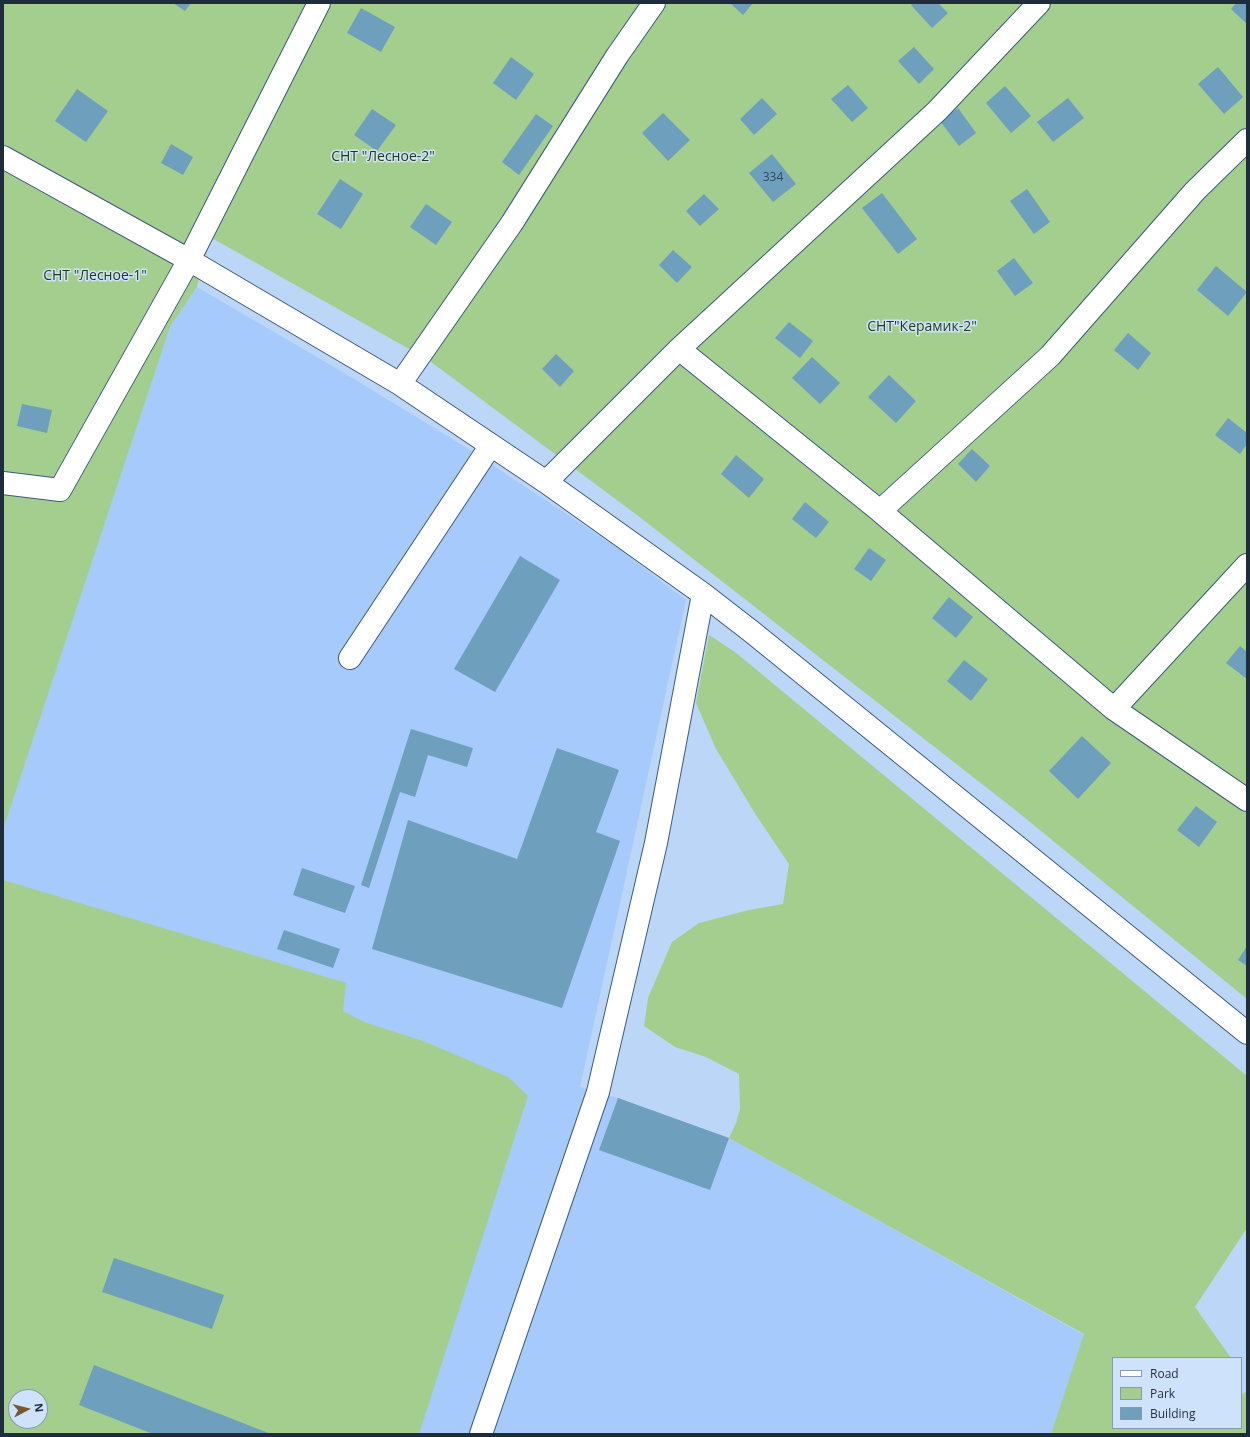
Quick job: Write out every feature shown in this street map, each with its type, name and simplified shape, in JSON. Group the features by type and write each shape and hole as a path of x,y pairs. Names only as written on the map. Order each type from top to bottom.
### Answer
{"street":[{"path":"3,483 60,490 189,260 318,3"},
{"path":"400,384 512,223 618,56 654,3"},
{"path":"546,482 679,349 937,110 1039,3"},
{"path":"880,511 1050,356 1195,191 1247,140"},
{"path":"3,157 189,260 400,384 546,482 703,594 752,632 1247,1033"},
{"path":"679,349 880,511 1114,708 1247,800"},
{"path":"350,658 490,445"},
{"path":"1114,708 1247,564"},
{"path":"481,1434 598,1092 656,843 703,594"}],"shaded area":[{"path":"197,287 346,374 462,445 615,546 686,600 580,1087 618,1098 729,1138 1084,1335 1051,1434 3,1434 3,830 170,327"}],"green space":[{"name":"СНТ\"Керамик-2\"","path":"3,3 1247,3 1247,999 1014,809 637,515 427,359 210,237 197,287 170,327 3,830"},
{"path":"709,635 735,652 1247,1076 1247,1228 1195,1307 1230,1357 1112,1357 1112,1429 1242,1429 1242,1394 1247,1391 1247,1434 1051,1434 1084,1334 729,1138 736,1123 740,1109 739,1074 706,1057 675,1047 644,1026 648,998 672,942 699,923 749,910 783,904 789,864 756,815 716,749 696,703"},
{"path":"3,880 346,983 343,1011 364,1022 423,1041 508,1077 528,1096 419,1434 3,1434"}],"building":[{"path":"173,3 191,3 185,11"},
{"path":"730,3 753,3 743,15"},
{"path":"914,3 938,3 948,13 932,28 911,5"},
{"path":"1236,3 1247,3 1247,24 1231,9"},
{"path":"361,8 395,27 381,52 347,33"},
{"path":"914,47 934,69 919,84 898,61"},
{"path":"511,57 534,74 516,100 493,83"},
{"path":"1218,67 1243,97 1224,114 1198,84"},
{"path":"848,85 868,108 852,122 831,99"},
{"path":"1005,86 1031,116 1011,133 986,103"},
{"path":"77,89 108,111 86,142 55,121"},
{"path":"762,98 777,114 754,135 740,119"},
{"path":"1068,98 1084,118 1053,142 1037,122"},
{"path":"958,108 976,133 959,146 940,121"},
{"path":"372,109 396,125 377,151 354,135"},
{"path":"663,113 690,140 668,161 642,133"},
{"path":"536,114 553,126 519,175 502,162"},
{"path":"171,144 193,157 183,175 161,163"},
{"path":"772,154 796,184 773,202 749,173"},
{"path":"340,179 363,194 341,229 317,214"},
{"path":"1027,189 1050,222 1034,234 1010,201"},
{"path":"882,193 917,239 898,254 862,208"},
{"path":"704,194 719,209 700,226 686,211"},
{"path":"426,204 452,222 436,245 410,227"},
{"path":"673,250 692,267 677,283 659,265"},
{"path":"1014,258 1033,283 1015,296 997,271"},
{"path":"1216,266 1247,292 1228,316 1197,290"},
{"path":"789,322 813,341 800,358 775,338"},
{"path":"1128,333 1151,353 1138,370 1114,350"},
{"path":"556,354 574,371 560,387 542,369"},
{"path":"812,357 840,383 820,404 792,378"},
{"path":"889,375 916,401 896,423 868,397"},
{"path":"22,404 52,410 47,433 17,426"},
{"path":"1228,418 1247,433 1247,444 1240,454 1215,435"},
{"path":"972,449 990,466 976,482 958,464"},
{"path":"736,455 764,479 749,498 721,474"},
{"path":"805,502 829,522 816,538 792,519"},
{"path":"869,548 886,560 871,581 854,569"},
{"path":"520,556 560,580 495,692 454,669"},
{"path":"949,597 973,617 956,638 932,618"},
{"path":"1240,646 1247,652 1247,679 1226,663"},
{"path":"964,660 988,679 971,701 947,681"},
{"path":"411,729 473,748 467,767 428,755 415,797 400,792 369,888 361,885"},
{"path":"1082,736 1111,763 1078,799 1049,771"},
{"path":"557,748 619,770 596,832 620,841 562,1008 372,949 408,820 517,859"},
{"path":"1196,806 1217,822 1199,847 1177,830"},
{"path":"302,868 355,886 345,913 293,895"},
{"path":"284,930 340,949 333,968 277,949"},
{"path":"1247,946 1247,966 1238,960"},
{"path":"618,1098 729,1138 710,1190 599,1150"},
{"path":"114,1258 224,1295 212,1329 102,1292"},
{"path":"94,1365 271,1434 153,1434 79,1405"}],"park label":[{"name":"СНТ \"Лесное-2\"","path":"383,157"},
{"name":"СНТ \"Лесное-1\"","path":"95,276"}]}
